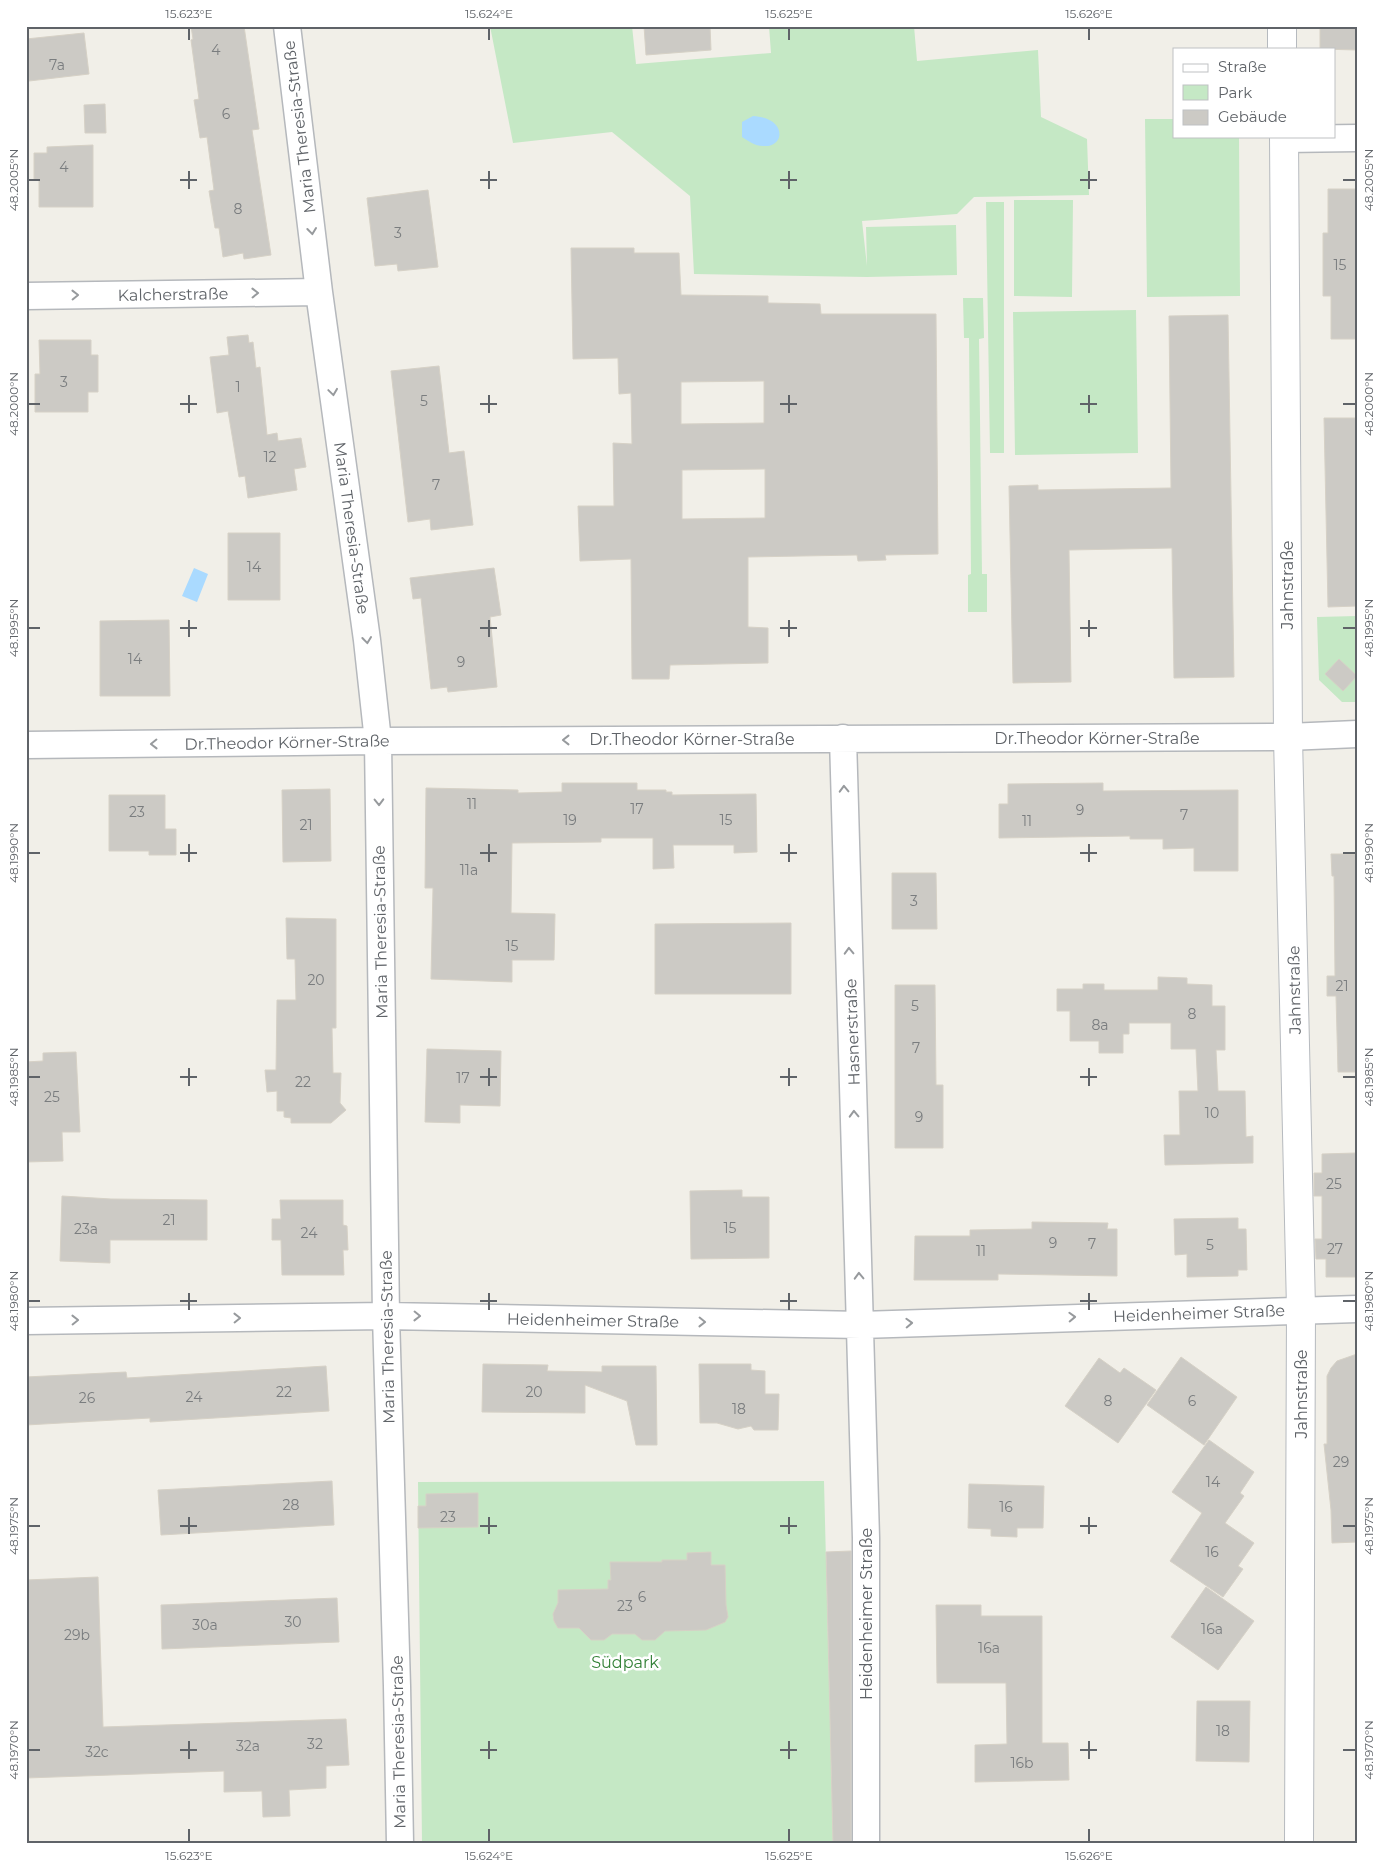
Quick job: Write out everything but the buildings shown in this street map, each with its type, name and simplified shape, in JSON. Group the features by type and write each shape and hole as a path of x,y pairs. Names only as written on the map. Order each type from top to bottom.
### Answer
{"street":[{"name":"Maria Theresia-Straße","path":"287,26 319,292 366,632 378,741 386,1316 397,1666 400,1843"},
{"path":"1282,26 1282,48"},
{"path":"1284,138 1357,138"},
{"name":"Jahnstraße","path":"1284,138 1288,737 1302,1310 1299,1843"},
{"name":"Kalcherstraße","path":"26,296 319,292"},
{"name":"Dr.Theodor Körner-Straße","path":"26,745 843,738 1288,737 1357,734"},
{"name":"Hasnerstraße","path":"843,738 861,1325"},
{"name":"Heidenheimer Straße","path":"26,1321 386,1316 861,1325 1357,1309"},
{"name":"Heidenheimer Straße","path":"861,1325 866,1538 866,1843"}],"green space":[{"path":"490,26 632,26 636,64 771,53 769,26 914,26 917,61 1038,50 1041,117 1087,139 1089,195 974,197 957,214 862,221 867,266 866,227 956,225 957,275 867,277 694,274 690,196 612,132 513,143"},
{"path":"1145,119 1173,119 1173,138 1239,138 1240,296 1147,297"},
{"path":"1014,200 1073,200 1072,297 1014,296"},
{"path":"986,202 1004,202 1004,453 990,453"},
{"path":"963,298 983,298 984,338 979,339 982,574 987,574 987,612 968,612 968,575 971,574 969,338 964,338"},
{"path":"1136,310 1138,453 1015,455 1013,312"},
{"path":"1357,616 1357,702 1342,702 1319,680 1317,617"},
{"name":"Südpark","path":"824,1481 833,1843 422,1843 418,1482"}],"water":[{"path":"753,116 764,118 777,127 779,138 776,142 760,146 742,137 742,122"},
{"path":"194,568 208,574 197,602 182,596"}]}
